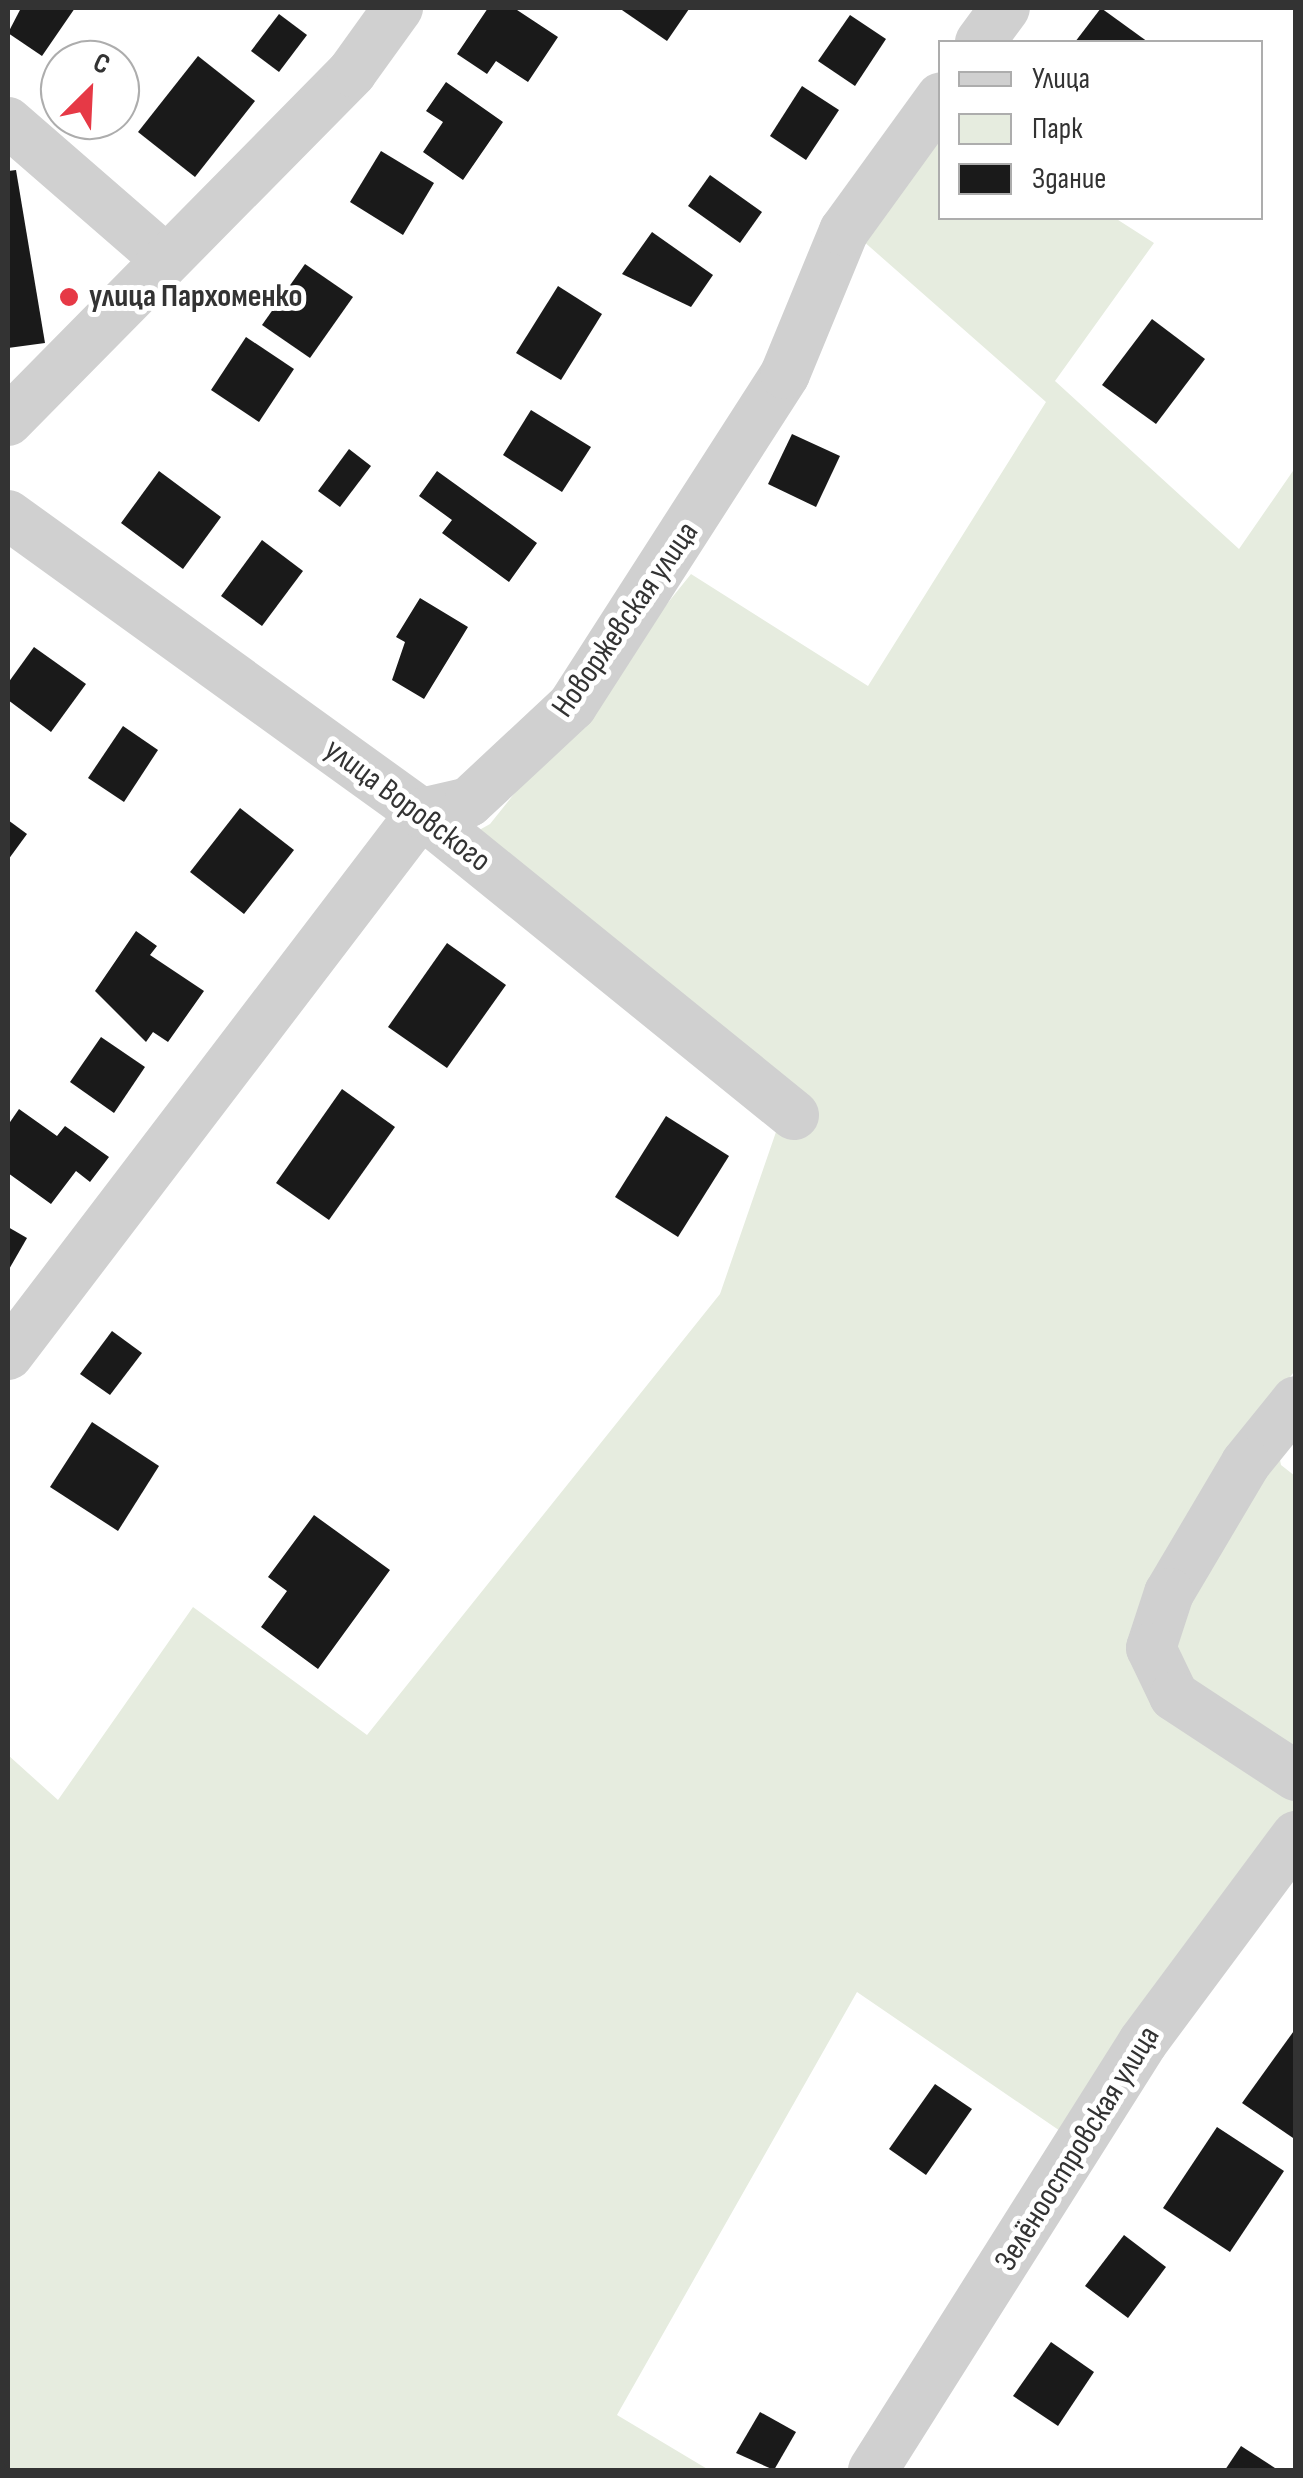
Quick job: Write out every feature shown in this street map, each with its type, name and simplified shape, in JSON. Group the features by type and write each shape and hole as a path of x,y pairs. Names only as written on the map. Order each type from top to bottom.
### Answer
{"street":[{"path":"8,420 162,256 352,72 398,8"},
{"path":"982,40 1006,8"},
{"name":"Новоржевская улица","path":"421,813 469,802 572,706 785,374 844,231 938,100"},
{"path":"8,122 162,256"},
{"name":"улица Воровского","path":"8,515 421,813 794,1115"},
{"path":"8,1355 421,813"},
{"path":"1289,1431 1246,1463 1169,1593 1151,1648 1174,1696 1296,1776"},
{"name":"Зелёноостровская улица","path":"872,2470 1143,2042 1296,1836"}],"green space":[{"path":"938,139 938,220 1118,220 1154,243 1055,381 1239,549 1295,468 1296,1369 1269,1405 1281,1465 1295,1476 1295,1875 1085,2148 857,1992 617,2415 709,2470 8,2470 8,1755 58,1800 193,1607 367,1735 720,1294 776,1132 449,847 490,824 691,574 868,686 1046,402 862,240"}],"building":[{"path":"21,8 75,8 53,40 40,40 40,55 8,33"},
{"path":"488,8 514,8 558,37 528,82 496,61 487,74 457,54"},
{"path":"619,8 686,8 689,9 667,41"},
{"path":"1101,8 1145,40 1077,40"},
{"path":"279,14 307,35 279,72 251,51"},
{"path":"850,15 886,39 855,86 818,61"},
{"path":"198,56 255,101 195,177 140,134"},
{"path":"446,82 503,122 463,180 423,152 443,122 426,111"},
{"path":"802,86 839,110 806,160 770,136"},
{"path":"381,151 434,183 403,235 350,202"},
{"path":"16,170 45,343 8,348 8,171"},
{"path":"710,175 762,212 740,243 688,206"},
{"path":"652,232 713,275 691,307 622,274"},
{"path":"305,264 353,297 310,358 262,325"},
{"path":"558,286 602,314 561,380 516,353"},
{"path":"1152,319 1205,359 1156,424 1102,385"},
{"path":"246,337 294,369 259,422 211,390"},
{"path":"531,410 591,447 562,492 503,455"},
{"path":"792,434 840,456 816,507 768,484"},
{"path":"349,449 371,466 340,507 318,491"},
{"path":"159,471 221,517 183,569 121,523"},
{"path":"437,471 537,543 509,582 442,533 452,520 419,496"},
{"path":"262,540 303,571 262,626 221,596"},
{"path":"420,598 468,627 424,699 392,680 405,642 396,637"},
{"path":"34,647 86,684 51,732 8,700 8,683"},
{"path":"123,726 158,750 124,802 88,778"},
{"path":"240,808 294,850 244,914 190,872"},
{"path":"8,820 27,834 8,860"},
{"path":"136,931 157,946 150,955 204,991 168,1042 153,1032 146,1042 95,991"},
{"path":"447,943 506,985 447,1068 388,1027"},
{"path":"101,1037 145,1067 114,1113 70,1082"},
{"path":"342,1089 395,1127 329,1220 276,1183"},
{"path":"19,1109 57,1136 65,1126 109,1157 90,1182 76,1171 51,1204 8,1173 8,1125"},
{"path":"666,1116 729,1156 678,1237 615,1197"},
{"path":"8,1227 27,1238 8,1271"},
{"path":"112,1331 142,1353 110,1395 80,1374"},
{"path":"92,1422 159,1466 118,1531 50,1487"},
{"path":"314,1515 390,1570 318,1669 261,1627 287,1591 268,1577"},
{"path":"1296,2028 1296,2140 1242,2103"},
{"path":"935,2084 972,2109 926,2175 889,2149"},
{"path":"1217,2127 1284,2171 1230,2252 1163,2208"},
{"path":"1124,2235 1166,2267 1128,2318 1085,2286"},
{"path":"1051,2342 1094,2372 1058,2426 1013,2396"},
{"path":"760,2412 796,2432 774,2470 736,2453"},
{"path":"1241,2446 1278,2470 1225,2470"}],"place":[{"name":"улица Пархоменко","path":"69,297"}]}
